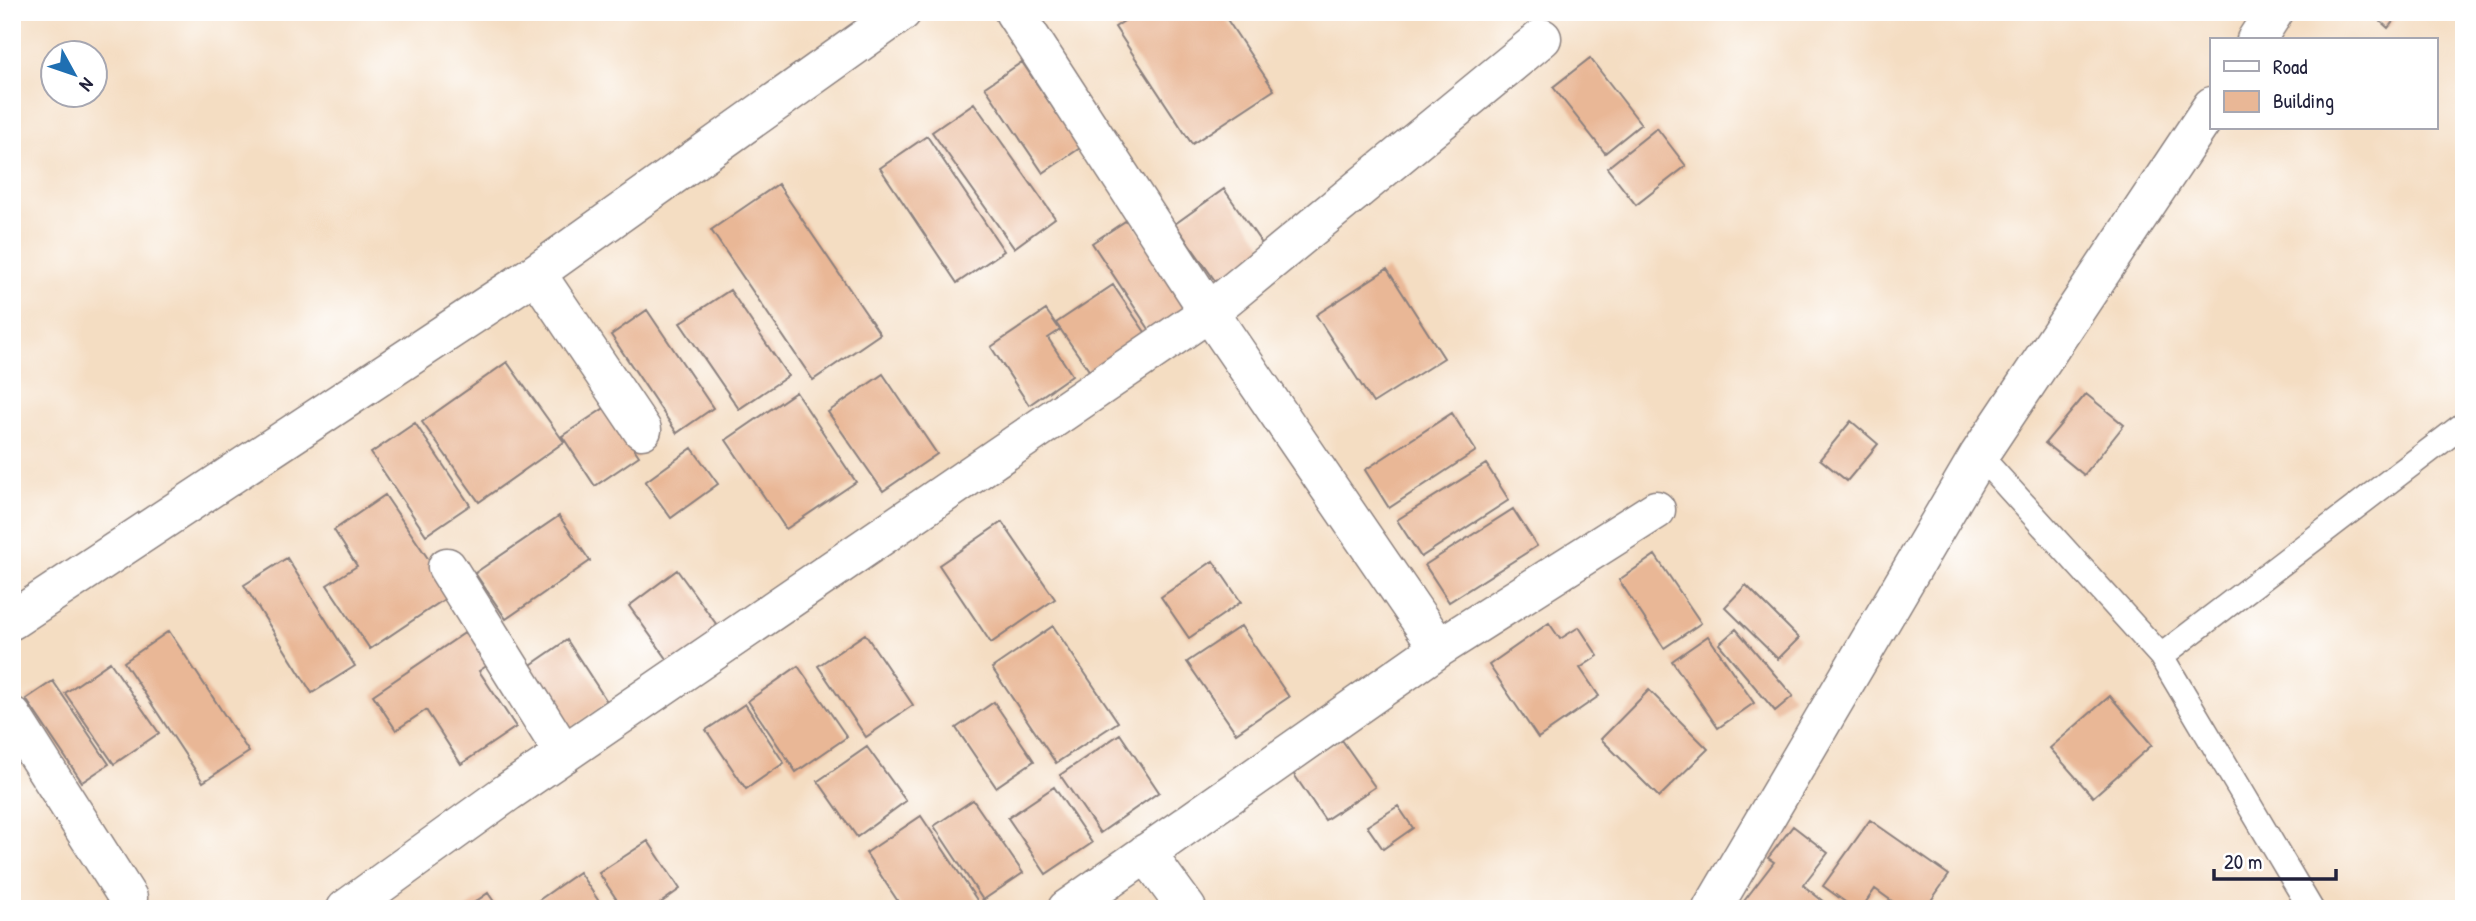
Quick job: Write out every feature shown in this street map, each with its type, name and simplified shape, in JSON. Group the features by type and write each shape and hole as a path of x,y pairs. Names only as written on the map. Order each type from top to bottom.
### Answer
{"street":[{"path":"12,620 536,273 902,12"},
{"path":"1014,12 1209,312 1439,648"},
{"path":"2257,38 2274,12"},
{"path":"346,909 564,754 1209,312 1542,38"},
{"path":"1712,909 1979,455 2210,109"},
{"path":"536,273 642,430"},
{"path":"1067,909 1439,648 1656,510"},
{"path":"447,566 564,754"},
{"path":"12,716 128,898"},
{"path":"1146,853 1187,909"}],"lane":[{"path":"2161,656 2464,424"},
{"path":"1979,455 2161,656 2311,909"}],"building":[{"path":"1138,12 1222,12 1274,90 1192,144 1115,27"},
{"path":"2370,12 2401,12 2388,28"},
{"path":"1590,58 1641,124 1605,153 1553,87"},
{"path":"1022,62 1080,148 1043,173 985,87"},
{"path":"974,103 1055,218 1014,248 932,132"},
{"path":"1657,128 1686,166 1636,205 1607,168"},
{"path":"927,136 1004,251 957,283 880,168"},
{"path":"778,184 880,334 813,380 711,230"},
{"path":"1224,189 1265,248 1216,282 1175,224"},
{"path":"1130,218 1189,307 1151,332 1092,243"},
{"path":"1387,269 1444,358 1373,403 1316,315"},
{"path":"1113,285 1149,338 1093,376 1056,323"},
{"path":"730,290 788,376 739,409 680,323"},
{"path":"647,310 713,408 677,433 611,335"},
{"path":"1046,310 1060,330 1048,338 1072,375 1029,405 991,347"},
{"path":"507,362 564,442 479,502 422,422"},
{"path":"883,374 937,454 883,491 828,412"},
{"path":"796,392 856,482 786,529 726,440"},
{"path":"2086,394 2124,425 2084,475 2045,443"},
{"path":"606,407 639,456 595,486 562,436"},
{"path":"1452,413 1476,451 1389,508 1365,470"},
{"path":"1851,421 1878,444 1847,481 1820,459"},
{"path":"415,423 470,505 426,535 371,453"},
{"path":"692,448 718,484 671,518 645,482"},
{"path":"1486,464 1509,500 1421,557 1397,520"},
{"path":"385,495 452,594 370,649 327,585 357,566 334,530"},
{"path":"1513,509 1537,546 1449,602 1425,565"},
{"path":"559,516 590,561 506,619 475,573"},
{"path":"1002,522 1055,599 991,643 939,565"},
{"path":"1655,555 1701,623 1664,648 1619,580"},
{"path":"287,558 355,666 312,693 244,585"},
{"path":"1213,561 1241,602 1189,638 1161,597"},
{"path":"677,570 722,632 673,667 629,606"},
{"path":"1746,585 1799,638 1778,659 1725,607"},
{"path":"1549,623 1560,639 1579,627 1598,656 1580,668 1599,696 1538,738 1489,665"},
{"path":"1053,626 1118,722 1056,763 992,668"},
{"path":"1241,626 1289,697 1236,733 1187,662"},
{"path":"1736,629 1793,696 1775,711 1719,644"},
{"path":"469,630 491,663 479,671 516,727 461,764 426,710 396,730 373,695"},
{"path":"169,631 249,752 203,782 124,662"},
{"path":"865,634 913,705 866,737 818,666"},
{"path":"1708,636 1754,703 1718,728 1672,661"},
{"path":"567,640 608,703 564,733 522,671"},
{"path":"110,662 159,733 114,764 65,693"},
{"path":"798,666 847,737 796,772 748,701"},
{"path":"53,681 109,764 82,782 26,699"},
{"path":"1649,690 1708,749 1659,797 1601,739"},
{"path":"2110,696 2152,745 2093,797 2050,748"},
{"path":"994,702 1034,761 996,787 956,728"},
{"path":"745,704 784,763 746,789 706,730"},
{"path":"1120,734 1159,792 1100,833 1060,775"},
{"path":"1342,740 1375,787 1325,820 1293,773"},
{"path":"867,747 906,801 857,837 818,781"},
{"path":"1054,787 1092,843 1046,874 1008,818"},
{"path":"973,800 1023,873 983,900 934,826"},
{"path":"1398,806 1413,828 1383,849 1367,826"},
{"path":"921,816 983,909 903,909 866,853"},
{"path":"1870,820 1949,875 1925,909 1903,909 1875,889 1861,909 1855,909 1823,886"},
{"path":"1793,826 1828,853 1803,885 1825,903 1821,909 1746,909 1741,905 1774,862 1768,858"},
{"path":"648,841 680,889 652,909 623,909 599,873"},
{"path":"579,872 604,909 530,909 529,907"},
{"path":"488,893 499,909 465,909"}]}
